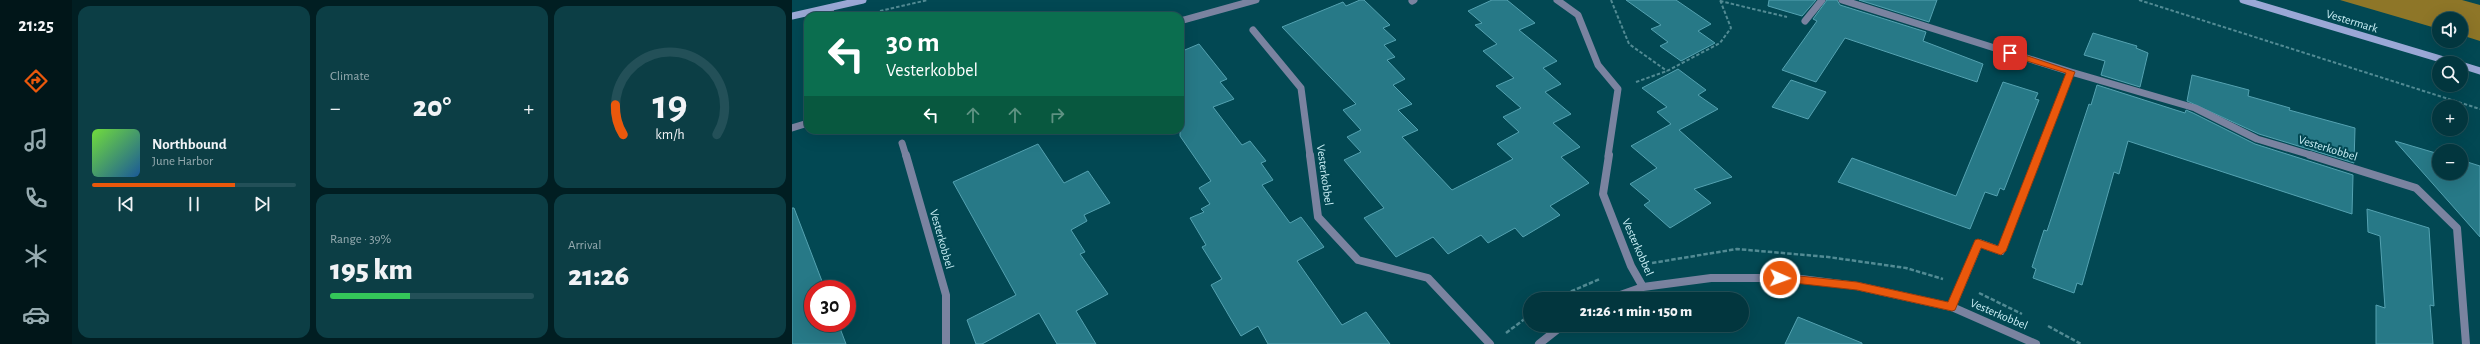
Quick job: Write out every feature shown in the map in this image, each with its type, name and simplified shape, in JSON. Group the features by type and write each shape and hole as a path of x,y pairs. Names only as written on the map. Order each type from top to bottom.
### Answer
{"street":[{"path":"812,12 864,0"},
{"path":"1184,20 1256,0"},
{"path":"1557,0 1578,15 1598,65 1618,89"},
{"path":"1805,21 1822,0"},
{"name":"Vesterkobbel","path":"1842,0 2071,72 2195,108 2257,139 2416,188 2457,228 2466,344"},
{"name":"Vestermark","path":"2243,0 2432,56"},
{"path":"830,12 831,8"},
{"path":"792,16 804,14"},
{"name":"Vesterkobbel","path":"1253,30 1301,88 1318,217 1358,260 1428,278 1490,344"},
{"path":"2468,67 2480,71"},
{"name":"Vesterkobbel","path":"1952,307 1978,243 2001,251 2071,72"},
{"name":"Vesterkobbel","path":"1618,89 1603,194 1631,266 1643,287"},
{"path":"792,128 804,124"},
{"name":"Vesterkobbel","path":"902,143 946,295 946,344"},
{"name":"Vesterkobbel","path":"1629,292 1643,287 1711,278 1793,278 1857,286 1952,307 2036,344"},
{"path":"1539,344 1554,332"}],"path":[{"path":"875,12 928,0"},
{"path":"1611,0 1629,44 1667,71"},
{"path":"1618,89 1667,71 1720,42 1731,28 1720,0"},
{"path":"1720,0 1805,21"},
{"path":"2139,0 2480,109"},
{"path":"1502,336 1523,320"}],"shaded area":[{"path":"2340,0 2462,0 2480,5 2480,41 2468,37 2468,12 2432,12 2432,27"}],"building":[{"path":"1360,0 1364,0 1390,25 1383,28 1396,40 1384,45 1395,57 1387,60 1405,79 1393,85 1412,104 1398,110 1418,130 1402,137 1452,190 1513,159 1497,144 1519,132 1503,117 1521,108 1496,86 1514,78 1483,51 1497,44 1475,25 1482,23 1468,11 1492,0 1507,0 1535,23 1519,30 1557,61 1543,68 1561,84 1545,92 1571,114 1553,123 1580,147 1561,157 1589,183 1550,206 1560,215 1523,237 1515,228 1488,243 1481,235 1448,254 1433,237 1396,257 1364,218 1384,208 1344,160 1361,152 1347,137 1361,130 1343,110 1356,104 1282,27 1343,2 1346,6"},
{"path":"1626,0 1676,0 1711,24 1698,31 1715,43 1681,61 1660,46 1668,42 1651,29 1661,25"},
{"path":"1769,0 1816,0 1802,16 1768,6"},
{"path":"1827,0 1837,0 1840,5 1926,32 1923,41 1983,64 1977,82 1845,38 1816,82 1782,70 1817,21 1813,19"},
{"path":"1859,0 1937,0 1929,22"},
{"path":"2093,33 2137,46 2136,48 2148,53 2140,87 2101,75 2105,61 2084,55"},
{"path":"1199,44 1227,79 1220,82 1234,99 1213,107 1242,145 1250,141 1266,161 1261,163 1273,180 1262,185 1290,223 1301,217 1324,247 1297,261 1342,325 1366,312 1390,344 1268,344 1258,326 1241,336 1211,285 1222,279 1202,247 1206,245 1190,218 1204,212 1201,209 1210,204 1199,188 1211,181 1180,136 1180,134 1184,134 1184,50"},
{"path":"1678,69 1706,90 1698,95 1718,109 1679,130 1732,177 1694,189 1711,203 1670,228 1644,205 1650,201 1630,184 1657,168 1631,146 1671,124 1657,112 1667,107 1642,88"},
{"path":"2192,75 2249,90 2248,96 2290,108 2289,110 2355,128 2354,163 2259,134 2187,101"},
{"path":"1791,80 1826,92 1808,119 1772,107"},
{"path":"2003,82 2038,93 2035,99 2039,100 2004,190 2000,188 1997,196 1985,192 1970,229 1838,182 1852,158 1956,196"},
{"path":"2097,85 2185,113 2186,110 2255,144 2353,175 2352,214 2128,141 2119,174 2114,172 2082,285 2077,283 2074,293 2033,278 2036,269 2032,267 2044,230 2047,231 2089,104 2091,105"},
{"path":"2395,141 2432,152 2432,180 2468,180 2468,162 2480,166 2480,237"},
{"path":"1038,144 1064,183 1088,171 1110,203 1084,215 1087,221 1071,230 1085,252 1080,254 1108,294 1076,311 1096,344 1057,344 1039,313 982,344 976,344 967,320 1016,295 953,182"},
{"path":"792,208 794,208 822,280 804,280 804,332 841,332 846,344 792,344"},
{"path":"2367,209 2429,228 2434,306 2430,305 2433,344 2376,344 2376,305 2385,308 2380,236 2368,232"},
{"path":"1798,317 1862,343 1862,344 1785,344"}],"route":[{"path":"1780,278 1793,278 1857,286 1952,307 1978,243 2001,251 2071,72 2010,53"}]}
